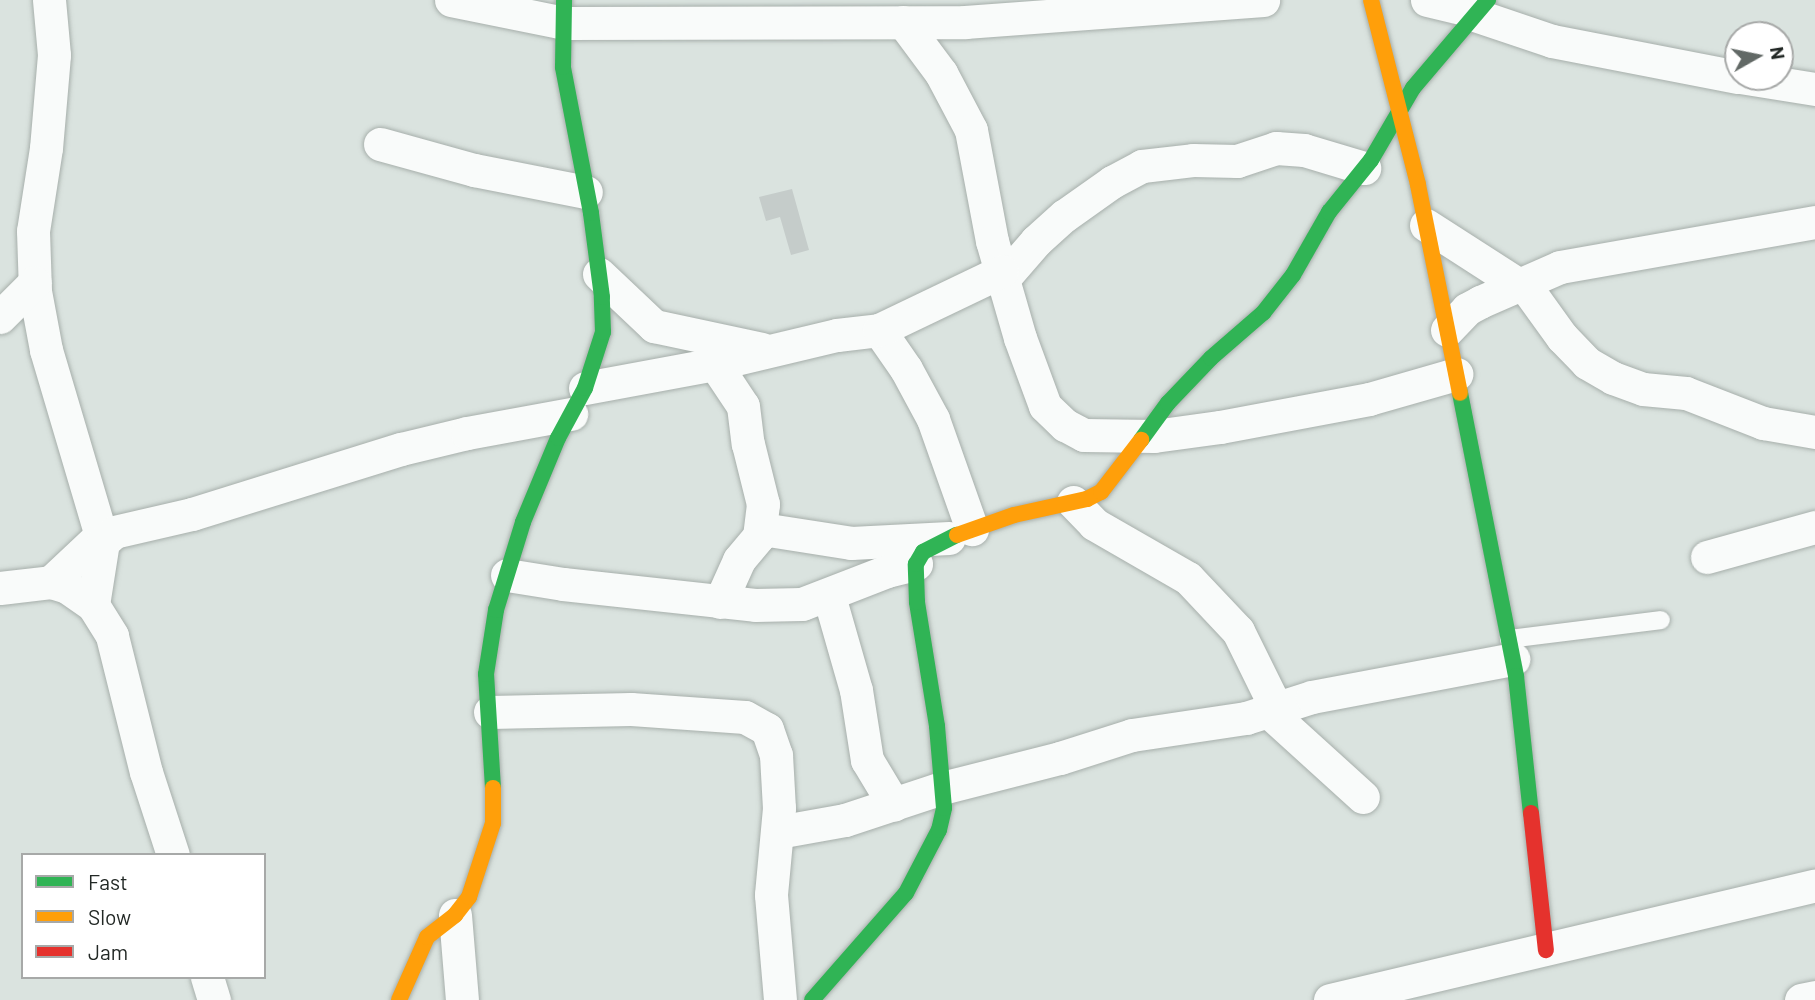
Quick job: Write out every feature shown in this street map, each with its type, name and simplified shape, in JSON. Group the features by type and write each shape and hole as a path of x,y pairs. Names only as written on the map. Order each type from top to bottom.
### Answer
{"street":[{"path":"50,0 54,55 46,148 33,231 34,282 46,350 102,539 93,606"},
{"path":"452,0 564,12 895,15 965,22 1263,0"},
{"path":"1371,0 1426,225 1511,649 1529,776 1546,950"},
{"path":"1427,0 1481,9 1552,41 1724,74"},
{"path":"812,1000 906,893 939,830 944,808 937,726 917,602 916,564 923,552 961,533 1014,515 1073,502 1101,492 1177,394 1211,358 1263,313 1293,275 1329,212 1364,168 1428,69 1481,9"},
{"path":"399,1000 428,937 454,915 469,897 493,822 490,712 486,674 496,610 523,522 578,401 603,332 599,274 563,67 564,12"},
{"path":"895,15 941,73 971,130 992,241 1020,338 1045,405 1065,425 1084,435 1145,436 1220,427 1369,398 1455,374"},
{"path":"1794,86 1815,89"},
{"path":"380,144 474,170 586,192"},
{"path":"51,582 114,532 192,514 401,449 715,364 837,335 879,330 1003,274 1064,216 1112,182 1142,166 1193,160 1237,160 1276,148 1304,150 1364,168"},
{"path":"1447,330 1467,309 1560,267 1815,222"},
{"path":"1426,225 1521,284 1562,337 1587,363 1613,378 1643,388 1686,393 1744,418 1815,432"},
{"path":"599,274 654,326 771,352"},
{"path":"0,317 34,282"},
{"path":"879,330 906,369 933,419 961,533"},
{"path":"715,364 743,406 748,444 762,504 762,529 739,560 720,601"},
{"path":"1073,502 1094,524 1188,578 1238,631 1272,709 1363,797"},
{"path":"1707,557 1815,527"},
{"path":"762,529 851,543 961,533"},
{"path":"507,575 755,605 802,604 829,596 887,571 916,564"},
{"path":"0,589 51,582 68,587 93,606 112,636 146,772 172,853"},
{"path":"829,596 856,690 867,760 894,805"},
{"path":"778,832 845,820 942,788 1060,758 1132,735 1247,718 1312,697 1511,649"},
{"path":"490,712 631,709 745,717 768,729 776,755 778,832 771,895 780,1000"},
{"path":"1330,1000 1815,885"},
{"path":"454,915 462,1000"},
{"path":"209,979 214,1000"},
{"path":"1801,1000 1815,997"}],"lane":[{"path":"1511,649 1661,620"}],"building":[{"path":"792,189 809,250 791,255 780,217 766,221 759,197"}],"traffic: fast":[{"path":"493,788 486,674 496,610 523,522 558,438 585,388 603,332 602,297 591,213 563,67 564,0"},
{"path":"1141,440 1168,403 1211,358 1263,313 1293,275 1329,212 1371,160 1413,88 1488,0"},
{"path":"1460,393 1516,676 1531,813"},
{"path":"812,1000 906,893 939,830 944,808 937,726 917,602 916,564 923,552 957,535"}],"traffic: slow":[{"path":"1371,0 1418,185 1460,393"},
{"path":"957,535 1014,515 1087,499 1101,492 1141,440"},
{"path":"399,1000 427,937 455,915 469,897 493,823 493,788"}],"traffic: jam":[{"path":"1531,813 1546,950"}]}
